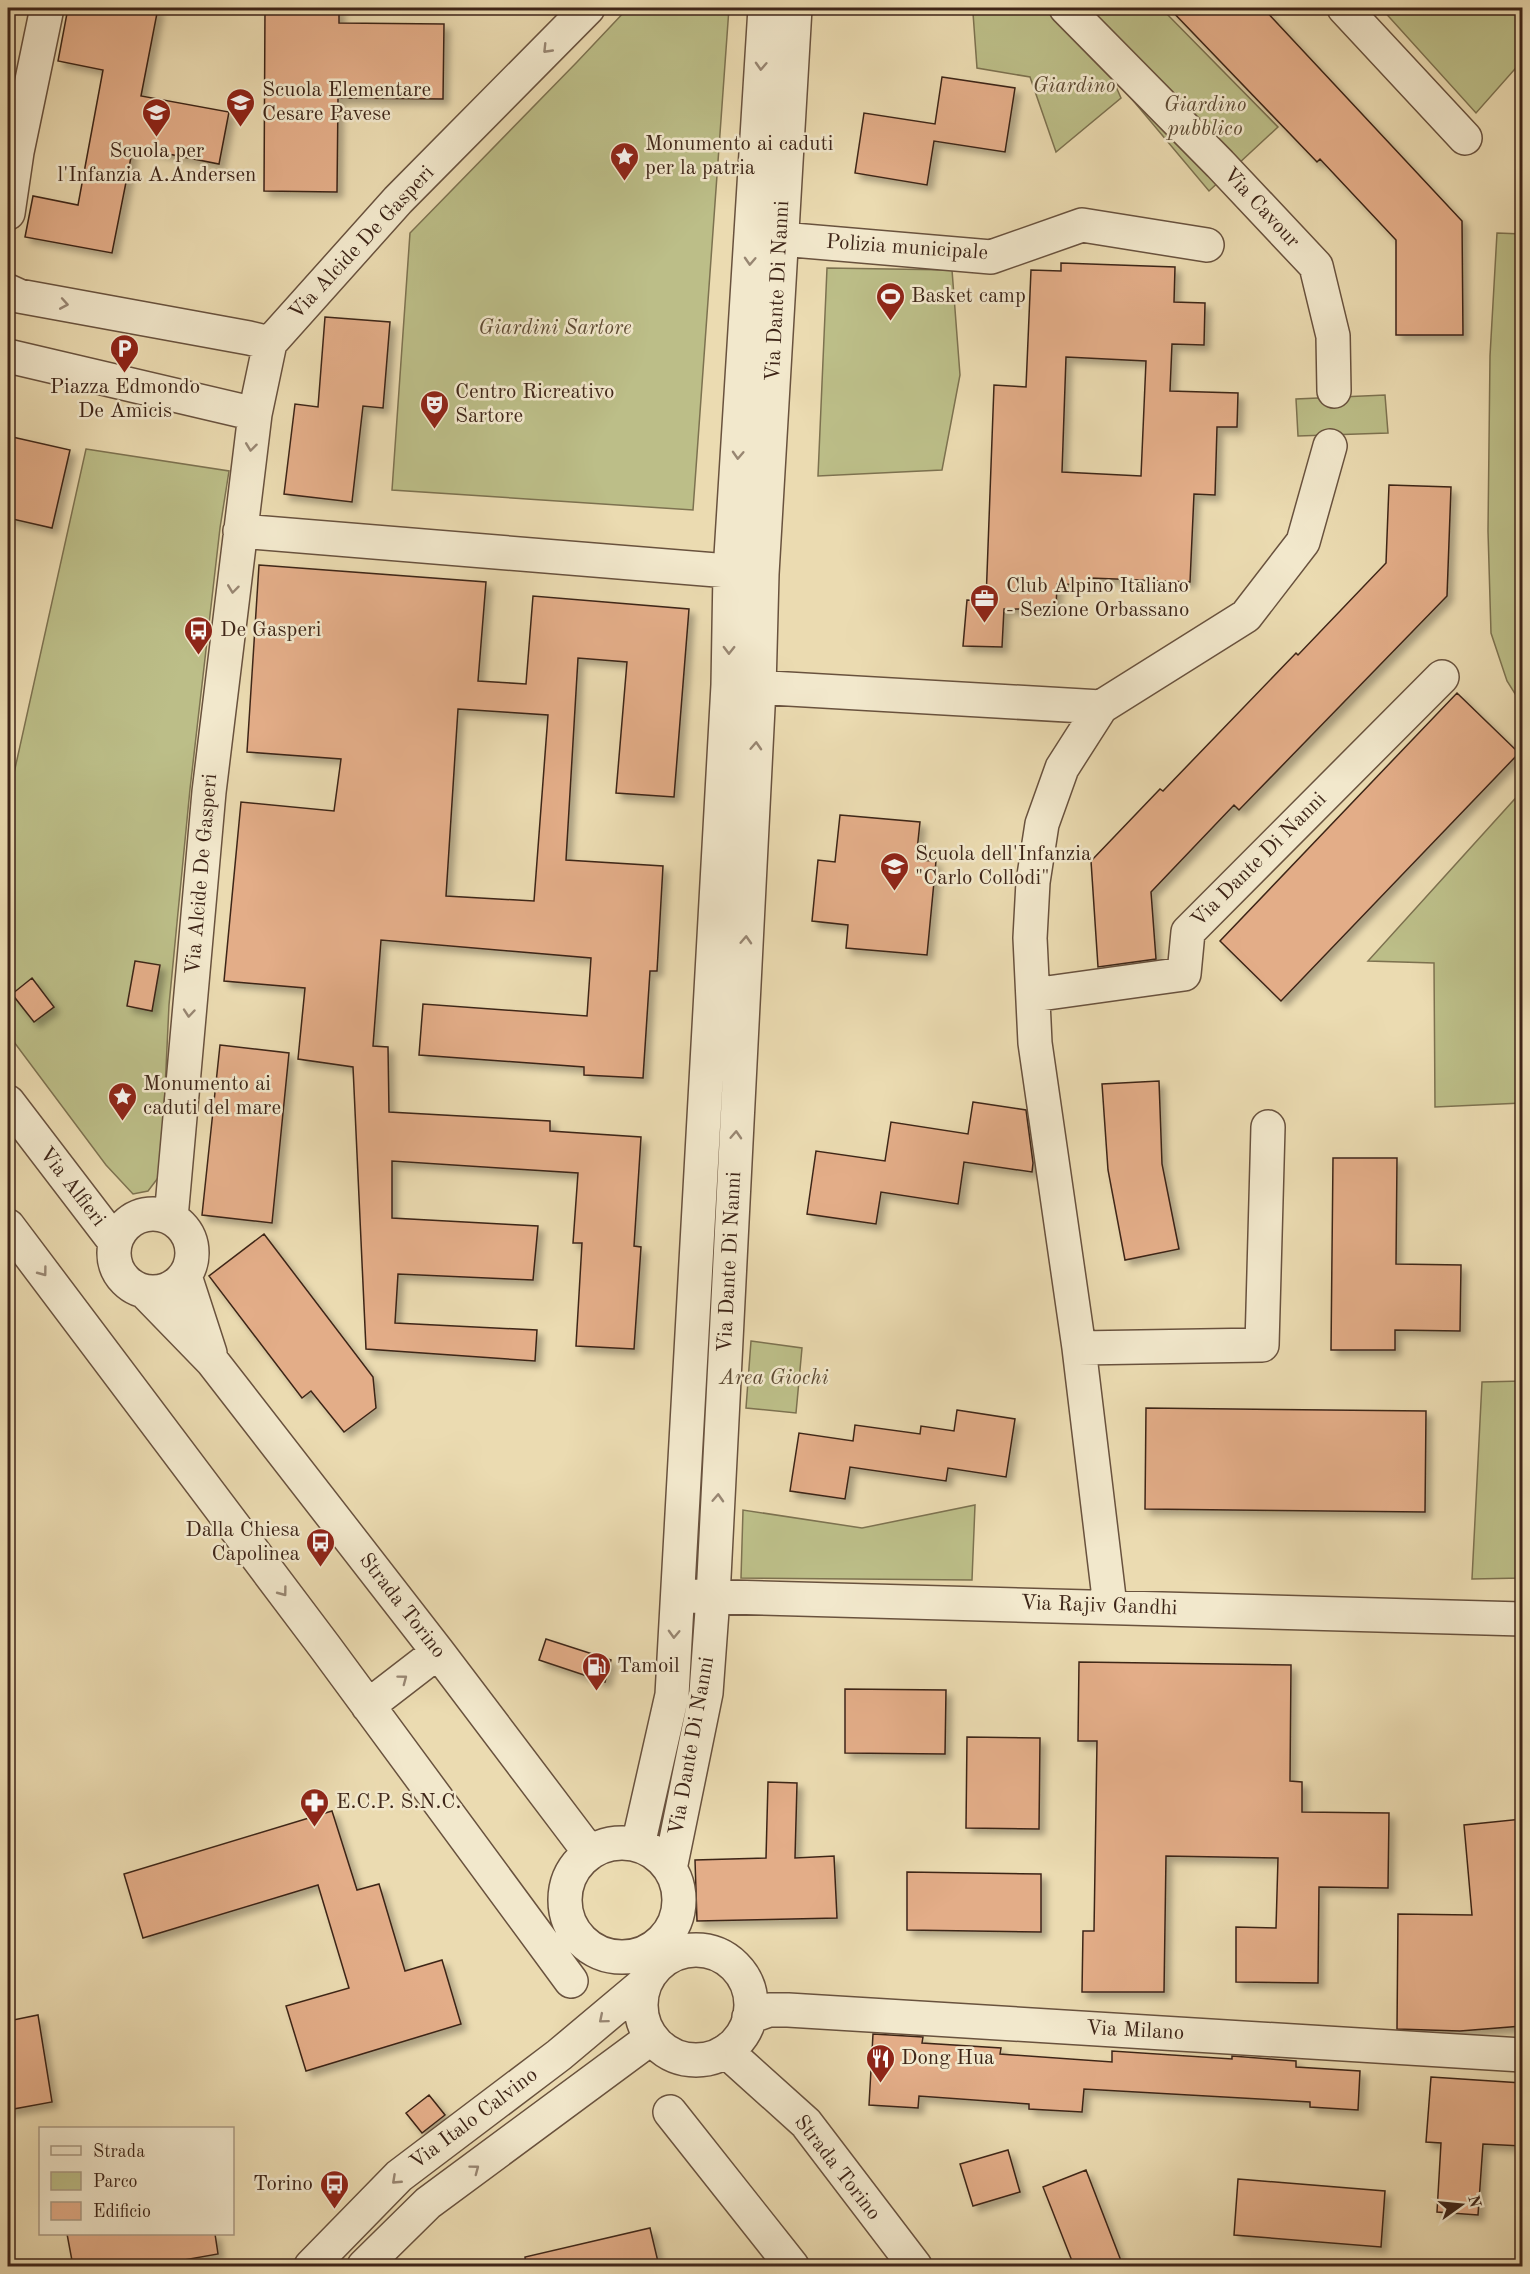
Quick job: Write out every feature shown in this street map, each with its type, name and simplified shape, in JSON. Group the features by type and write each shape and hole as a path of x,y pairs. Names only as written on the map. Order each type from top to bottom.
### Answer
{"street":[{"path":"8,213 12,151 47,8"},
{"name":"Via Alcide De Gasperi","path":"171,1218 209,792 255,414 270,343 398,200 588,8"},
{"name":"Via Dante Di Nanni","path":"670,1869 706,1693 713,1597 765,8"},
{"name":"Via Dante Di Nanni","path":"746,573 781,239 795,8"},
{"name":"Via Cavour","path":"1066,8 1220,164 1316,266 1334,336 1334,391"},
{"path":"1344,8 1465,138"},
{"name":"Polizia municipale","path":"781,239 992,257 1082,225 1207,245"},
{"path":"8,291 19,296 270,343"},
{"path":"8,356 255,414"},
{"path":"1110,1606 1079,1348 1035,1042 1030,938 1033,882 1042,824 1062,768 1101,707 1246,616 1303,542 1330,446"},
{"path":"240,531 746,573"},
{"name":"Via Dante Di Nanni","path":"1033,995 1184,974 1188,932 1442,677"},
{"path":"743,686 1101,707"},
{"name":"Via Dante Di Nanni","path":"639,1845 672,1695 676,1595 743,686"},
{"name":"Via Alfieri","path":"8,1102 115,1242"},
{"path":"1079,1348 1262,1345 1269,1127"},
{"path":"156,1214 171,1218 182,1227 191,1244 191,1262 185,1276 170,1289 154,1293 145,1292 127,1283 119,1274 114,1261 115,1242 124,1226 141,1216 156,1214"},
{"path":"8,1226 571,1981"},
{"name":"Strada Torino","path":"185,1276 212,1361"},
{"name":"Strada Torino","path":"145,1292 212,1361 438,1652 590,1853"},
{"name":"Via Rajiv Gandhi","path":"676,1595 1522,1619"},
{"path":"368,1706 438,1652"},
{"path":"624,1842 639,1845 661,1857 670,1869 678,1887 680,1939 666,1958 654,1969 637,1969 594,1949 578,1935 572,1926 566,1903 566,1891 571,1875 579,1862 590,1853 610,1844 624,1842"},
{"path":"637,1969 642,1996 641,2008 647,2030 653,2040 668,2053 685,2059 701,2060 726,2051 740,2038 749,2017 749,1994 738,1971 722,1957 680,1939"},
{"name":"Via Italo Calvino","path":"311,2266 399,2176 560,2055 637,1969"},
{"name":"Via Milano","path":"749,2017 770,2010 788,2010 1522,2055"},
{"name":"Via Italo Calvino","path":"364,2266 428,2203 644,2044 653,2040"},
{"name":"Strada Torino","path":"726,2051 806,2123 915,2266"},
{"path":"670,2112 792,2266"}],"green space":[{"name":"Giardini Sartore","path":"628,8 729,8 693,510 392,490 410,233"},
{"name":"Giardino pubblico","path":"1041,8 1059,8 1043,12 1056,13 1077,8 1161,8 1278,127 1209,191 1110,73 1121,98 1056,152 1030,77 977,68 973,13 1040,13"},
{"path":"1381,8 1522,8 1522,61 1476,113"},
{"path":"1497,233 1522,234 1522,705 1507,681 1491,633 1488,531 1490,356"},
{"name":"Basket camp","path":"827,268 952,270 960,375 942,470 818,476"},
{"path":"1385,395 1388,433 1298,436 1296,399"},
{"path":"86,449 229,471 220,528 190,789 169,1005 161,1174 148,1191 133,1194 106,1165 8,1034 8,800"},
{"path":"1522,791 1522,1103 1435,1107 1434,963 1368,961"},
{"name":"Area Giochi","path":"751,1341 802,1348 796,1413 746,1408"},
{"path":"1522,1381 1522,1578 1472,1579 1482,1382"},
{"path":"975,1505 972,1580 741,1578 743,1510 862,1528"}],"building":[{"name":"Scuola per l'Infanzia A.Andersen","path":"68,8 158,8 141,96 229,112 219,164 133,147 112,253 25,237 33,196 78,205 103,70 58,61"},
{"path":"265,8 339,8 339,23 444,24 443,99 338,98 337,192 264,191"},
{"path":"1169,8 1263,8 1462,221 1463,335 1396,335 1396,240 1320,159 1317,162"},
{"path":"942,77 1015,88 1005,152 934,141 927,185 855,173 864,113 935,124"},
{"path":"1061,263 1175,267 1174,302 1205,303 1204,345 1172,344 1170,391 1238,393 1237,427 1217,427 1215,495 1194,494 1190,582 1091,578 1091,585 1057,584 1056,609 1004,609 1002,647 963,646 967,600 986,601 994,385 1026,387 1031,270 1061,271","holes":["1066,357 1146,361 1141,476 1062,472"]},
{"path":"325,317 390,322 383,408 363,406 352,502 284,494 295,404 318,407"},
{"path":"8,436 70,450 52,528 8,518"},
{"path":"1389,485 1451,487 1447,596 1239,810 1234,805 1151,892 1156,959 1098,967 1091,861 1160,789 1163,791 1296,653 1298,655 1386,563"},
{"path":"259,565 486,582 478,681 526,684 533,596 689,609 674,797 616,793 627,662 578,658 566,860 663,866 657,971 650,971 643,1078 584,1075 584,1067 419,1055 423,1004 587,1016 591,958 381,940 373,1046 388,1047 389,1112 550,1121 550,1131 641,1137 634,1246 641,1247 634,1349 576,1346 582,1243 573,1243 578,1173 392,1161 392,1218 538,1226 533,1280 398,1274 395,1323 537,1330 535,1361 366,1349 353,1067 298,1059 305,988 224,981 241,802 334,811 341,759 247,752","holes":["458,709 548,715 534,901 446,896"]},
{"path":"1457,693 1519,753 1281,1001 1220,941"},
{"path":"840,815 920,822 916,860 936,861 927,955 846,948 848,925 812,921 818,860 835,862"},
{"path":"135,961 160,965 152,1011 127,1006"},
{"path":"32,978 54,1007 34,1022 12,994"},
{"path":"220,1045 289,1053 272,1223 202,1215"},
{"path":"1159,1081 1162,1164 1179,1249 1125,1260 1108,1170 1102,1084"},
{"path":"973,1102 1026,1110 1033,1163 1032,1172 964,1162 958,1204 881,1192 876,1224 807,1214 816,1151 885,1161 891,1122 968,1134"},
{"path":"1333,1158 1397,1158 1396,1264 1461,1265 1460,1331 1395,1330 1395,1350 1331,1350"},
{"path":"264,1234 373,1377 376,1408 344,1432 311,1391 302,1398 209,1276"},
{"path":"1146,1408 1426,1411 1425,1512 1145,1509"},
{"path":"957,1410 1015,1419 1006,1477 948,1468 946,1481 850,1467 845,1499 790,1491 799,1433 853,1441 855,1425 920,1434 921,1426 954,1431"},
{"path":"546,1639 611,1660 605,1682 539,1660"},
{"path":"1079,1662 1291,1665 1290,1781 1302,1782 1302,1812 1389,1813 1388,1888 1319,1887 1318,1983 1236,1982 1236,1927 1276,1928 1278,1858 1166,1856 1164,1992 1082,1992 1083,1931 1094,1931 1097,1741 1078,1741"},
{"path":"845,1689 946,1690 945,1754 845,1753"},
{"path":"967,1737 1040,1738 1039,1829 966,1828"},
{"path":"768,1782 797,1783 795,1858 834,1856 837,1918 697,1921 695,1860 766,1858"},
{"path":"332,1811 357,1890 379,1884 405,1971 442,1960 461,2024 306,2071 286,2006 349,1988 318,1885 143,1938 124,1874"},
{"path":"1522,1819 1522,2026 1460,2031 1397,2029 1398,1914 1472,1915 1464,1825"},
{"path":"907,1872 1041,1874 1041,1932 907,1930"},
{"path":"38,2015 52,2102 8,2110 8,2021"},
{"path":"873,2034 923,2037 922,2043 1001,2048 1000,2054 1112,2062 1112,2051 1232,2059 1232,2056 1296,2061 1296,2067 1360,2071 1358,2110 1310,2107 1310,2102 1084,2089 1082,2112 1029,2109 1029,2104 919,2096 918,2108 869,2105"},
{"path":"1431,2077 1522,2083 1522,2146 1483,2144 1478,2215 1437,2212 1441,2143 1426,2142"},
{"path":"429,2095 445,2115 422,2133 406,2113"},
{"path":"1008,2150 1020,2192 973,2206 960,2164"},
{"path":"1086,2170 1123,2266 1074,2266 1043,2187"},
{"path":"1238,2179 1385,2191 1381,2247 1234,2235"},
{"path":"650,2228 659,2266 526,2266 525,2257"},
{"path":"67,2235 215,2235 218,2254 150,2266 73,2266"}],"place":[{"name":"Scuola Elementare Cesare Pavese","path":"241,128"},
{"name":"Scuola per l'Infanzia A.Andersen","path":"157,138"},
{"name":"Monumento ai caduti per la patria","path":"624,182"},
{"name":"Basket camp","path":"890,322"},
{"name":"Piazza Edmondo De Amicis","path":"125,374"},
{"name":"Centro Ricreativo Sartore","path":"434,430"},
{"name":"Club Alpino Italiano - Sezione Orbassano","path":"985,624"},
{"name":"De Gasperi","path":"199,656"},
{"name":"Scuola dell'Infanzia \"Carlo Collodi\"","path":"894,892"},
{"name":"Monumento ai caduti del mare","path":"122,1122"},
{"name":"Dalla Chiesa Capolinea","path":"321,1568"},
{"name":"Tamoil","path":"596,1692"},
{"name":"E.C.P. S.N.C.","path":"315,1828"},
{"name":"Dong Hua","path":"880,2084"},
{"name":"Torino","path":"334,2210"}],"park label":[{"name":"Giardino","path":"1074,86"}]}
